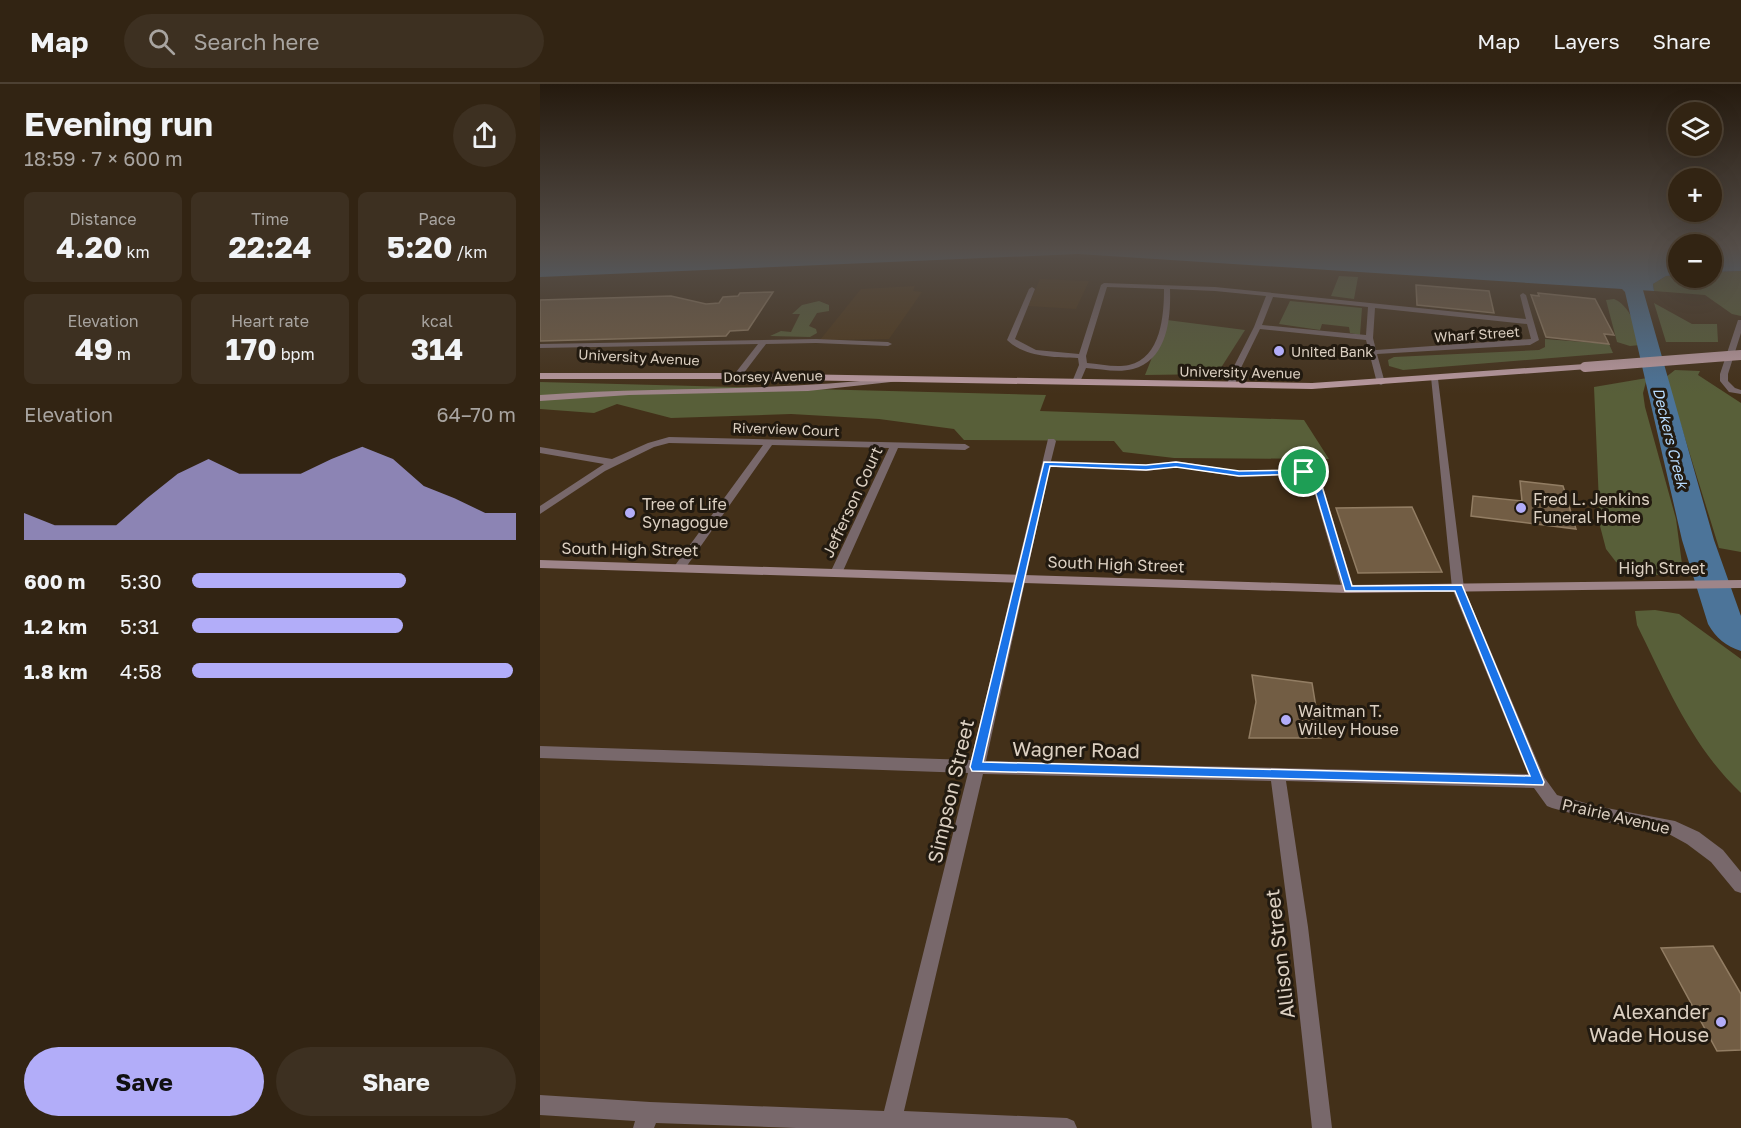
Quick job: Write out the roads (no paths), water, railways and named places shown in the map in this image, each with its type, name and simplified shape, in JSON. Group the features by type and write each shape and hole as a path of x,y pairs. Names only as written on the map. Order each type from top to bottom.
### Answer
{"main road":[{"name":"University Avenue","path":"540,376 738,376 1231,385 1381,383 1741,355"},
{"name":"University Avenue","path":"540,366 738,376"}],"street":[{"path":"1029,297 1011,340 1022,348 1035,351 1082,356"},
{"path":"1076,382 1083,365 1082,356 1100,297"},
{"path":"1083,365 1130,367 1148,359 1159,341 1167,320 1167,297"},
{"path":"1231,385 1269,297"},
{"path":"1288,297 1531,322"},
{"name":"Wharf Street","path":"1374,352 1530,343 1534,340 1524,297"},
{"path":"1372,305 1369,338 1381,383"},
{"path":"1741,322 1725,370 1724,381 1732,390 1741,392"},
{"path":"1258,327 1294,328 1369,338"},
{"path":"738,376 765,342"},
{"path":"540,346 765,342 888,344"},
{"name":"Dorsey Avenue","path":"540,398 695,390 841,388 897,379"},
{"name":"Prairie Avenue","path":"1434,380 1458,588 1538,782 1552,801 1596,813 1669,826 1693,838 1718,856 1741,885"},
{"name":"Riverview Court","path":"540,511 611,462 641,447 669,440 965,447"},
{"name":"Simpson Street","path":"891,1124 1022,577 1051,441"},
{"path":"680,567 770,442"},
{"name":"Jefferson Court","path":"837,571 895,445"},
{"path":"540,450 611,462"},
{"path":"1046,464 1146,468 1176,464 1201,466 1209,470 1239,474 1304,472 1312,476 1317,483 1348,589"},
{"name":"South High Street","path":"540,564 837,571 1348,589 1583,586"},
{"name":"High Street","path":"1583,586 1741,584"},
{"name":"Wagner Road","path":"540,752 976,767 1538,782"},
{"name":"Allison Street","path":"1278,774 1299,927 1322,1128"},
{"path":"540,1105 647,1120 1067,1128"}],"waterway":[{"name":"Deckers Creek","path":"1636,297 1698,540 1726,624 1741,637"}],"place":[{"name":"United Bank","path":"1279,351"},
{"name":"Fred L. Jenkins Funeral Home","path":"1521,508"},
{"name":"Tree of Life Synagogue","path":"630,513"},
{"name":"Waitman T. Willey House","path":"1286,720"},
{"name":"Alexander Wade House","path":"1721,1022"}]}
